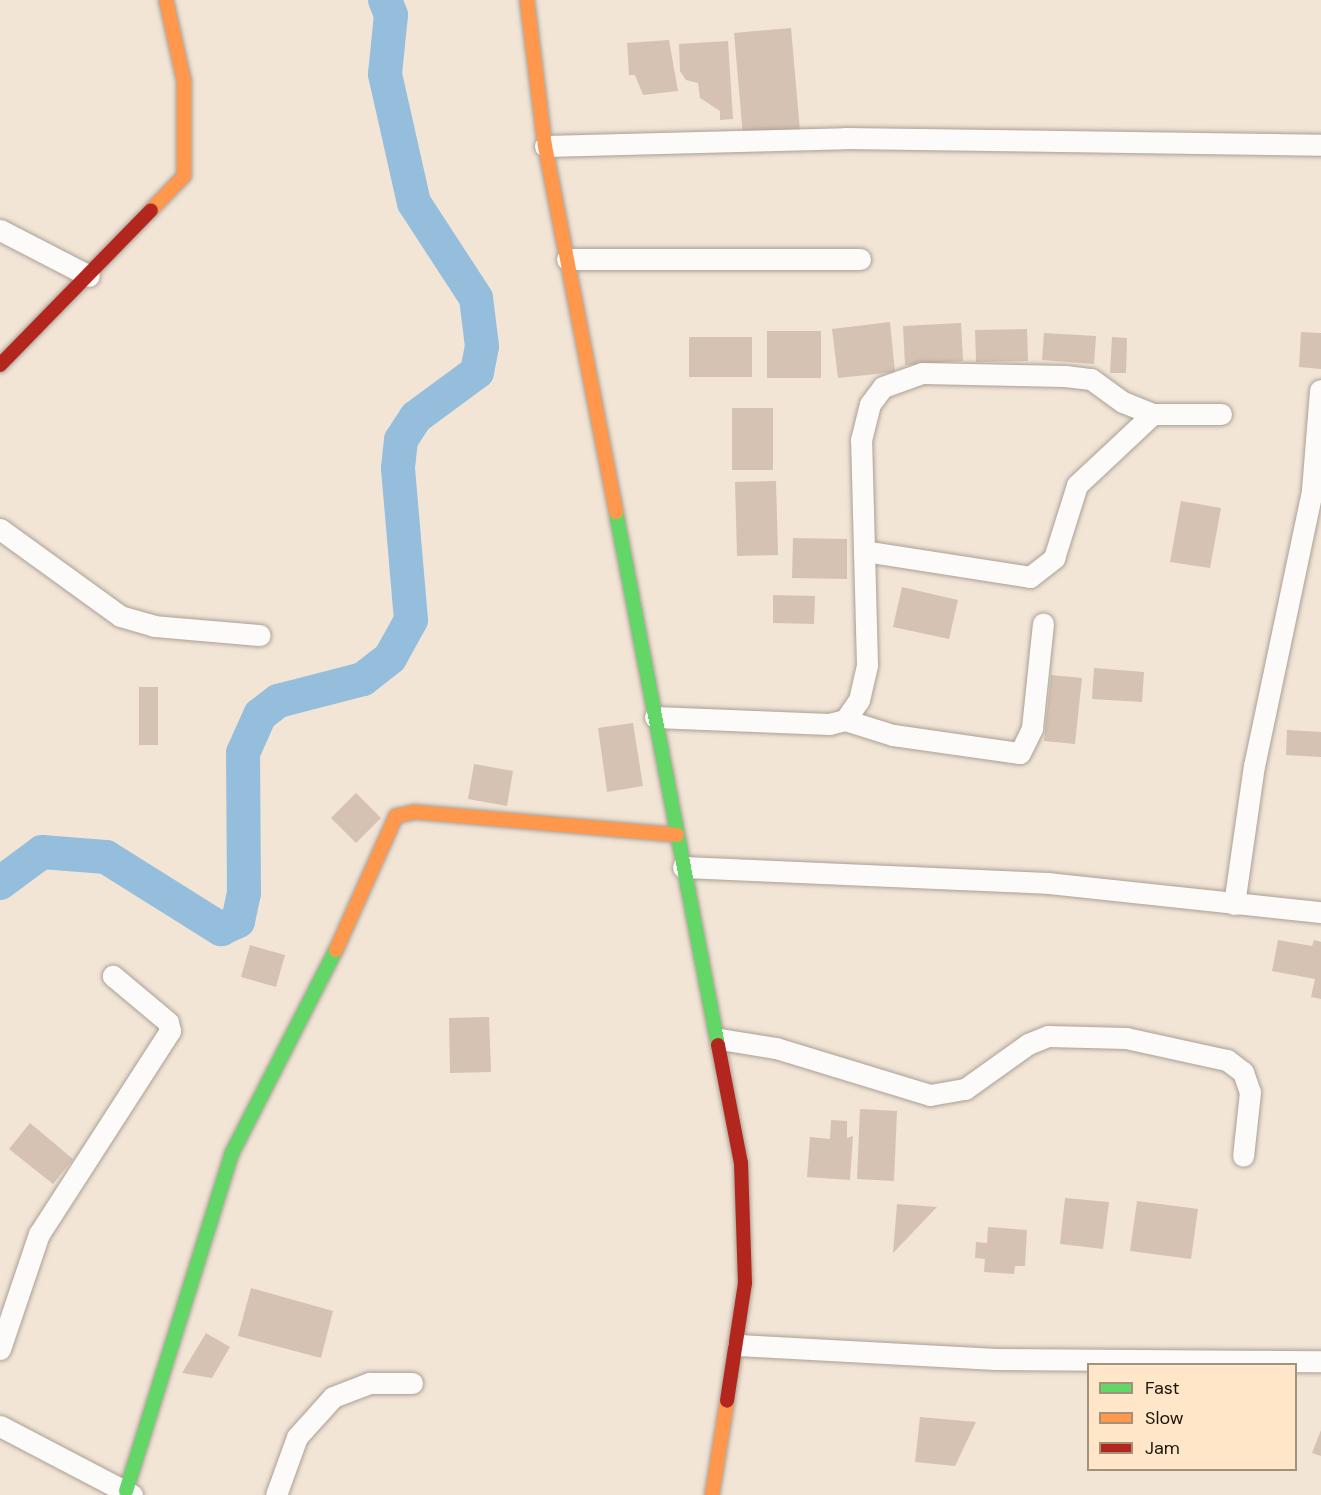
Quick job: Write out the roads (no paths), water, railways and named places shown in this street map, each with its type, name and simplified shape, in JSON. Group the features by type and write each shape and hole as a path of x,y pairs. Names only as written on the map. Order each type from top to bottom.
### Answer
{"main road":[{"path":"0,365 184,176 184,81 166,0"},
{"path":"527,0 545,146 683,867 720,1039 745,1220 738,1345 712,1495"},
{"path":"129,1493 232,1153 309,1012 396,816 415,812 677,835"}],"street":[{"path":"545,146 845,138 1321,145"},
{"path":"0,230 88,276"},
{"path":"567,259 860,259"},
{"path":"845,720 859,700 867,665 861,440 870,404 883,387 922,373 1065,376 1091,379 1123,402 1152,414 1221,414"},
{"path":"1234,904 1254,766 1304,533 1320,390"},
{"path":"864,551 1030,577 1054,558 1077,485 1152,414"},
{"path":"0,529 120,616 154,626 260,635"},
{"path":"655,717 829,724 845,720 892,735 1020,753 1032,728 1043,624"},
{"path":"683,867 1048,883 1321,912"},
{"path":"0,1349 39,1234 171,1031 168,1022 113,976"},
{"path":"720,1039 776,1048 930,1095 965,1089 1028,1044 1048,1036 1126,1038 1216,1058 1243,1072 1250,1092 1243,1156"},
{"path":"738,1345 996,1359 1321,1361"},
{"path":"276,1495 297,1437 333,1397 370,1383 412,1383"},
{"path":"0,1426 129,1493"}],"waterway":[{"path":"0,883 42,852 106,857 221,929 238,921 244,893 243,753 260,715 278,701 363,679 390,658 411,620 398,468 401,440 416,417 477,372 482,346 476,298 414,203 385,74 391,15 385,0"}]}
